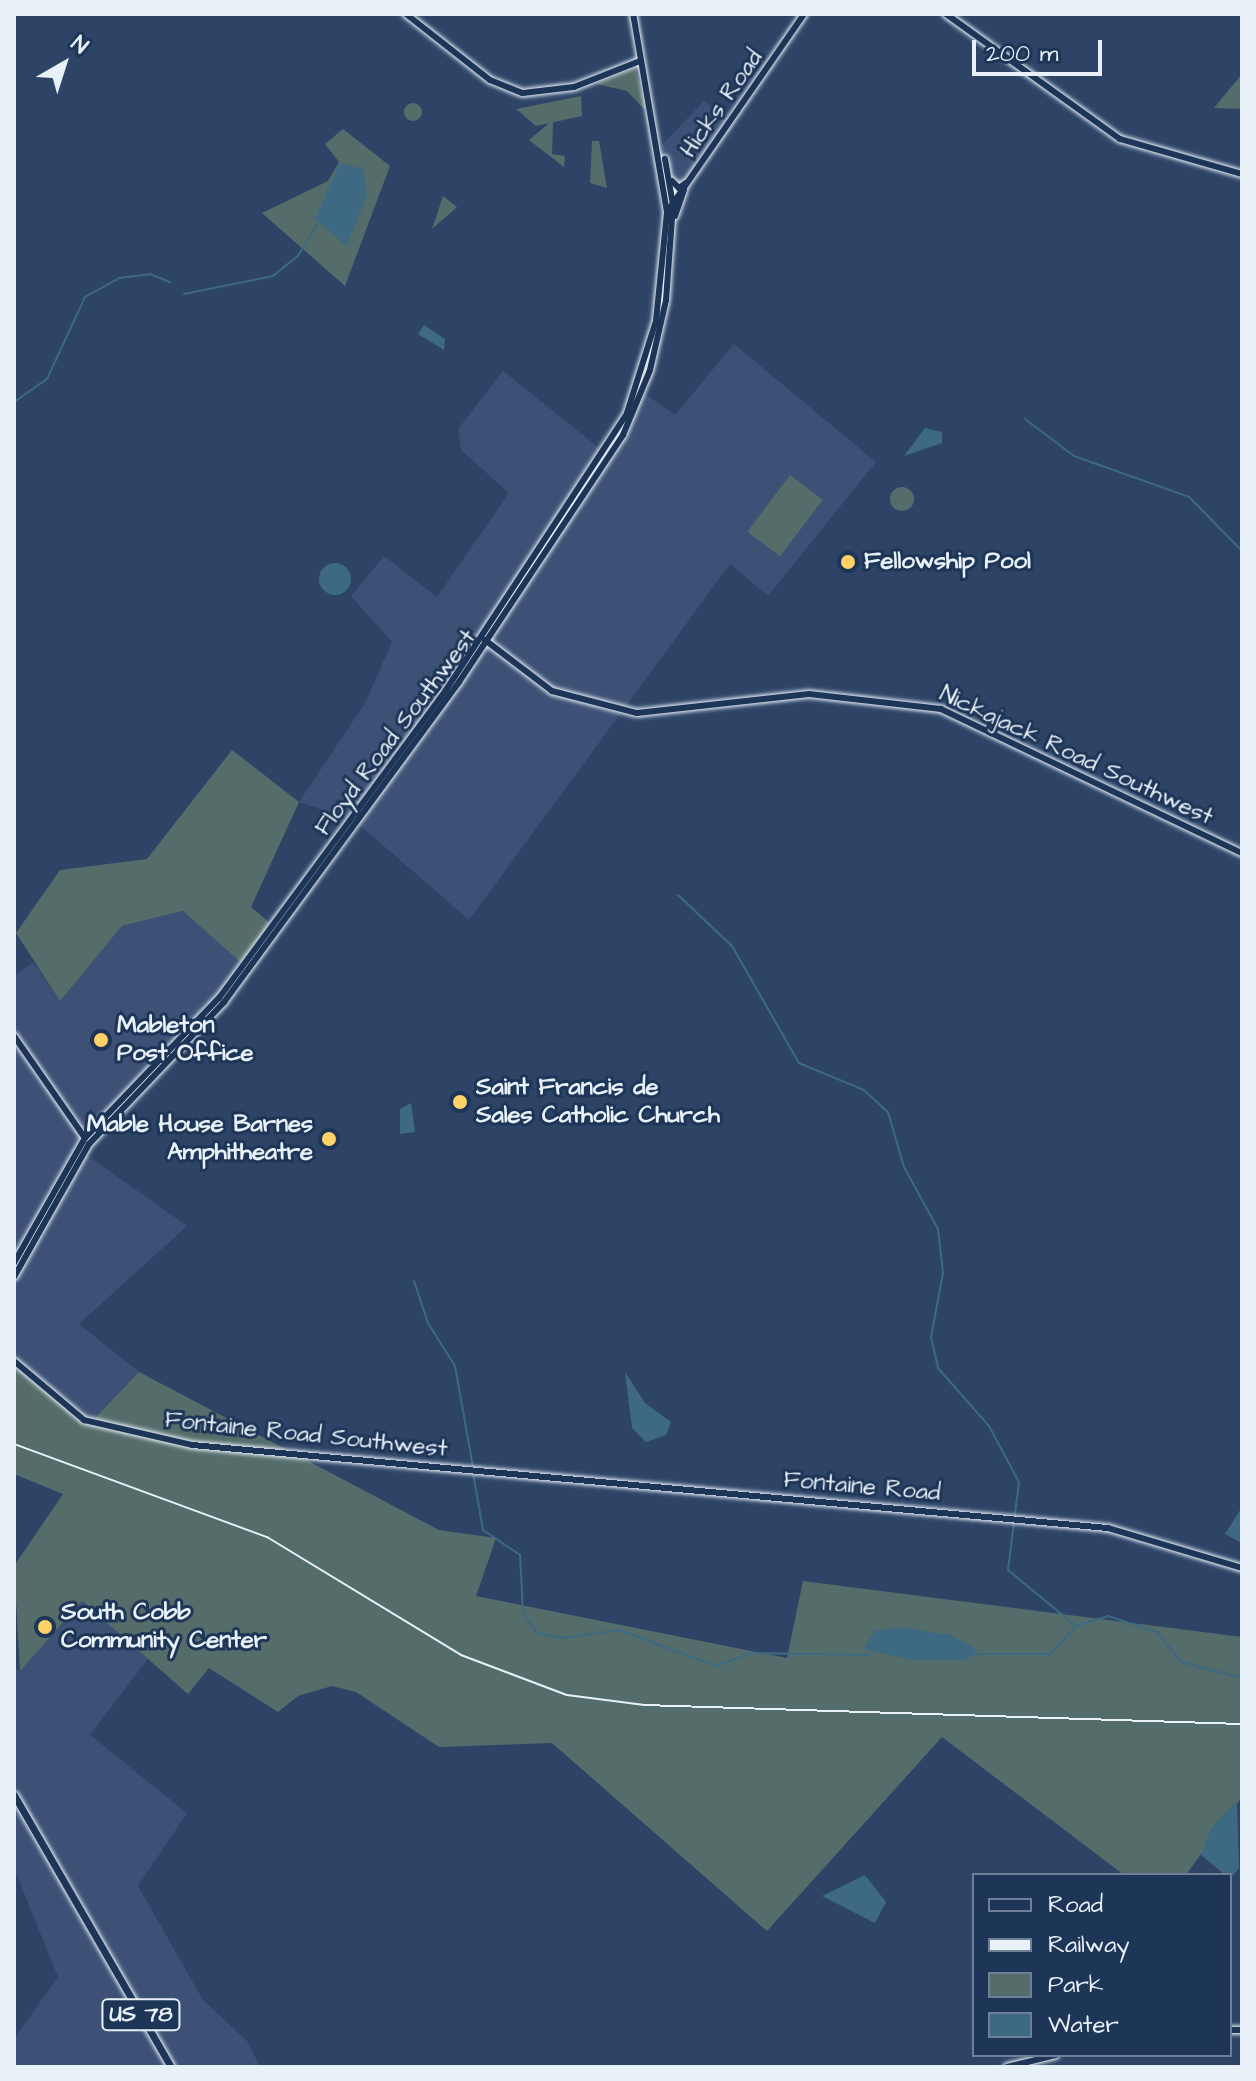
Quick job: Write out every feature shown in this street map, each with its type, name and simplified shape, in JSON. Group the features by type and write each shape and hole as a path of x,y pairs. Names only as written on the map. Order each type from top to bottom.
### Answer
{"main road":[{"path":"406,14 490,80 523,93 574,87 640,61"},
{"name":"Floyd Road Southwest","path":"14,1277 89,1144 207,1024 484,640 637,406 666,300 673,205 672,181 640,61 633,14"},
{"name":"Hicks Road","path":"667,212 804,14"},
{"path":"946,14 1120,139 1242,174"},
{"name":"Floyd Road Southwest","path":"14,1263 85,1138 203,1019 484,640 631,405 657,314 667,212 662,152"},
{"path":"672,181 679,188 694,175"},
{"path":"672,231 684,190"},
{"name":"Nickajack Road Southwest","path":"484,640 552,691 637,713 809,694 941,709 1242,853"},
{"path":"14,1036 85,1138"},
{"name":"Fontaine Road Southwest","path":"14,1361 75,1416 150,1438 474,1469"},
{"name":"Fontaine Road","path":"474,1469 1108,1528 1242,1568"},
{"name":"US 78","path":"14,1795 171,2067"},
{"path":"1007,2067 1048,2057"}],"shaded area":[{"path":"704,101 734,125 670,204 662,145"},
{"path":"734,344 876,462 768,596 730,564 469,920 354,820 299,802 365,703 392,642 351,596 384,556 437,597 509,493 461,450 458,429 503,371 609,456 645,394 675,415"},
{"path":"184,911 248,969 184,1050 81,1151 187,1226 79,1324 139,1372 92,1421 14,1364 14,976 33,962 60,1001 122,926"},
{"path":"82,1601 150,1656 90,1735 187,1813 138,1886 203,2000 247,2041 260,2067 14,2067 14,2039 58,1977 14,1868 14,1666 19,1671"}],"green space":[{"path":"635,68 645,110 627,91 596,84"},
{"path":"1242,74 1242,109 1214,108"},
{"path":"581,96 582,116 536,126 516,109"},
{"path":"413,103 422,112 413,121 404,112"},
{"path":"553,120 552,154 565,156 564,167 529,140"},
{"path":"343,129 390,166 345,286 262,213 328,181 339,162 325,144"},
{"path":"592,141 599,141 607,188 590,183"},
{"path":"443,196 457,207 432,229"},
{"path":"790,475 823,500 780,556 747,532"},
{"path":"897,487 907,487 914,494 914,504 907,511 897,511 890,504 890,494"},
{"path":"232,750 299,802 251,907 277,929 248,969 183,911 122,926 60,1001 16,933 60,870 147,859"},
{"path":"14,1364 92,1421 139,1372 439,1530 496,1538 476,1596 787,1658 803,1581 1242,1637 1242,1797 1187,1873 1121,1873 942,1737 767,1931 552,1743 439,1747 356,1692 332,1686 298,1696 278,1712 209,1668 188,1694 82,1601 20,1671 14,1566 63,1494 14,1474"}],"water":[{"path":"340,163 363,169 367,196 347,246 315,219"},
{"path":"424,325 445,339 444,350 418,334"},
{"path":"925,428 942,432 942,443 904,456"},
{"path":"335,563 347,567 351,579 347,591 335,595 323,591 319,579 323,567"},
{"path":"411,1103 415,1132 400,1134 400,1109"},
{"path":"625,1372 645,1403 671,1422 666,1435 646,1442 632,1428"},
{"path":"1242,1507 1242,1543 1225,1534"},
{"path":"899,1627 950,1635 979,1651 966,1660 913,1660 864,1649 874,1631"},
{"path":"1237,1801 1239,1868 1232,1877 1232,1873 1223,1873 1201,1855 1212,1827"},
{"path":"865,1875 886,1902 875,1923 822,1896"}],"waterway":[{"path":"184,294 273,276 298,256 317,224"},
{"path":"14,402 47,379 85,297 119,278 150,274 170,282"},
{"path":"1025,419 1074,456 1189,497 1242,551"},
{"path":"678,895 732,946 799,1063 864,1090 888,1112 904,1167 938,1229 943,1273 931,1337 938,1368 989,1426 1019,1482 1008,1570 1076,1626"},
{"path":"414,1281 428,1323 455,1366 473,1467"},
{"path":"473,1473 483,1530 520,1555 523,1613 537,1633 563,1638 619,1630 716,1666 751,1653 870,1655"},
{"path":"978,1654 1050,1654 1076,1626 1108,1616 1157,1632 1181,1662 1242,1678"}],"railway":[{"path":"14,1444 267,1537 461,1655 567,1695 644,1705 1242,1724"}],"place":[{"name":"Fellowship Pool","path":"848,562"},
{"name":"Mableton Post Office","path":"101,1040"},
{"name":"Saint Francis de Sales Catholic Church","path":"460,1102"},
{"name":"Mable House Barnes Amphitheatre","path":"329,1139"},
{"name":"South Cobb Community Center","path":"45,1627"}]}
